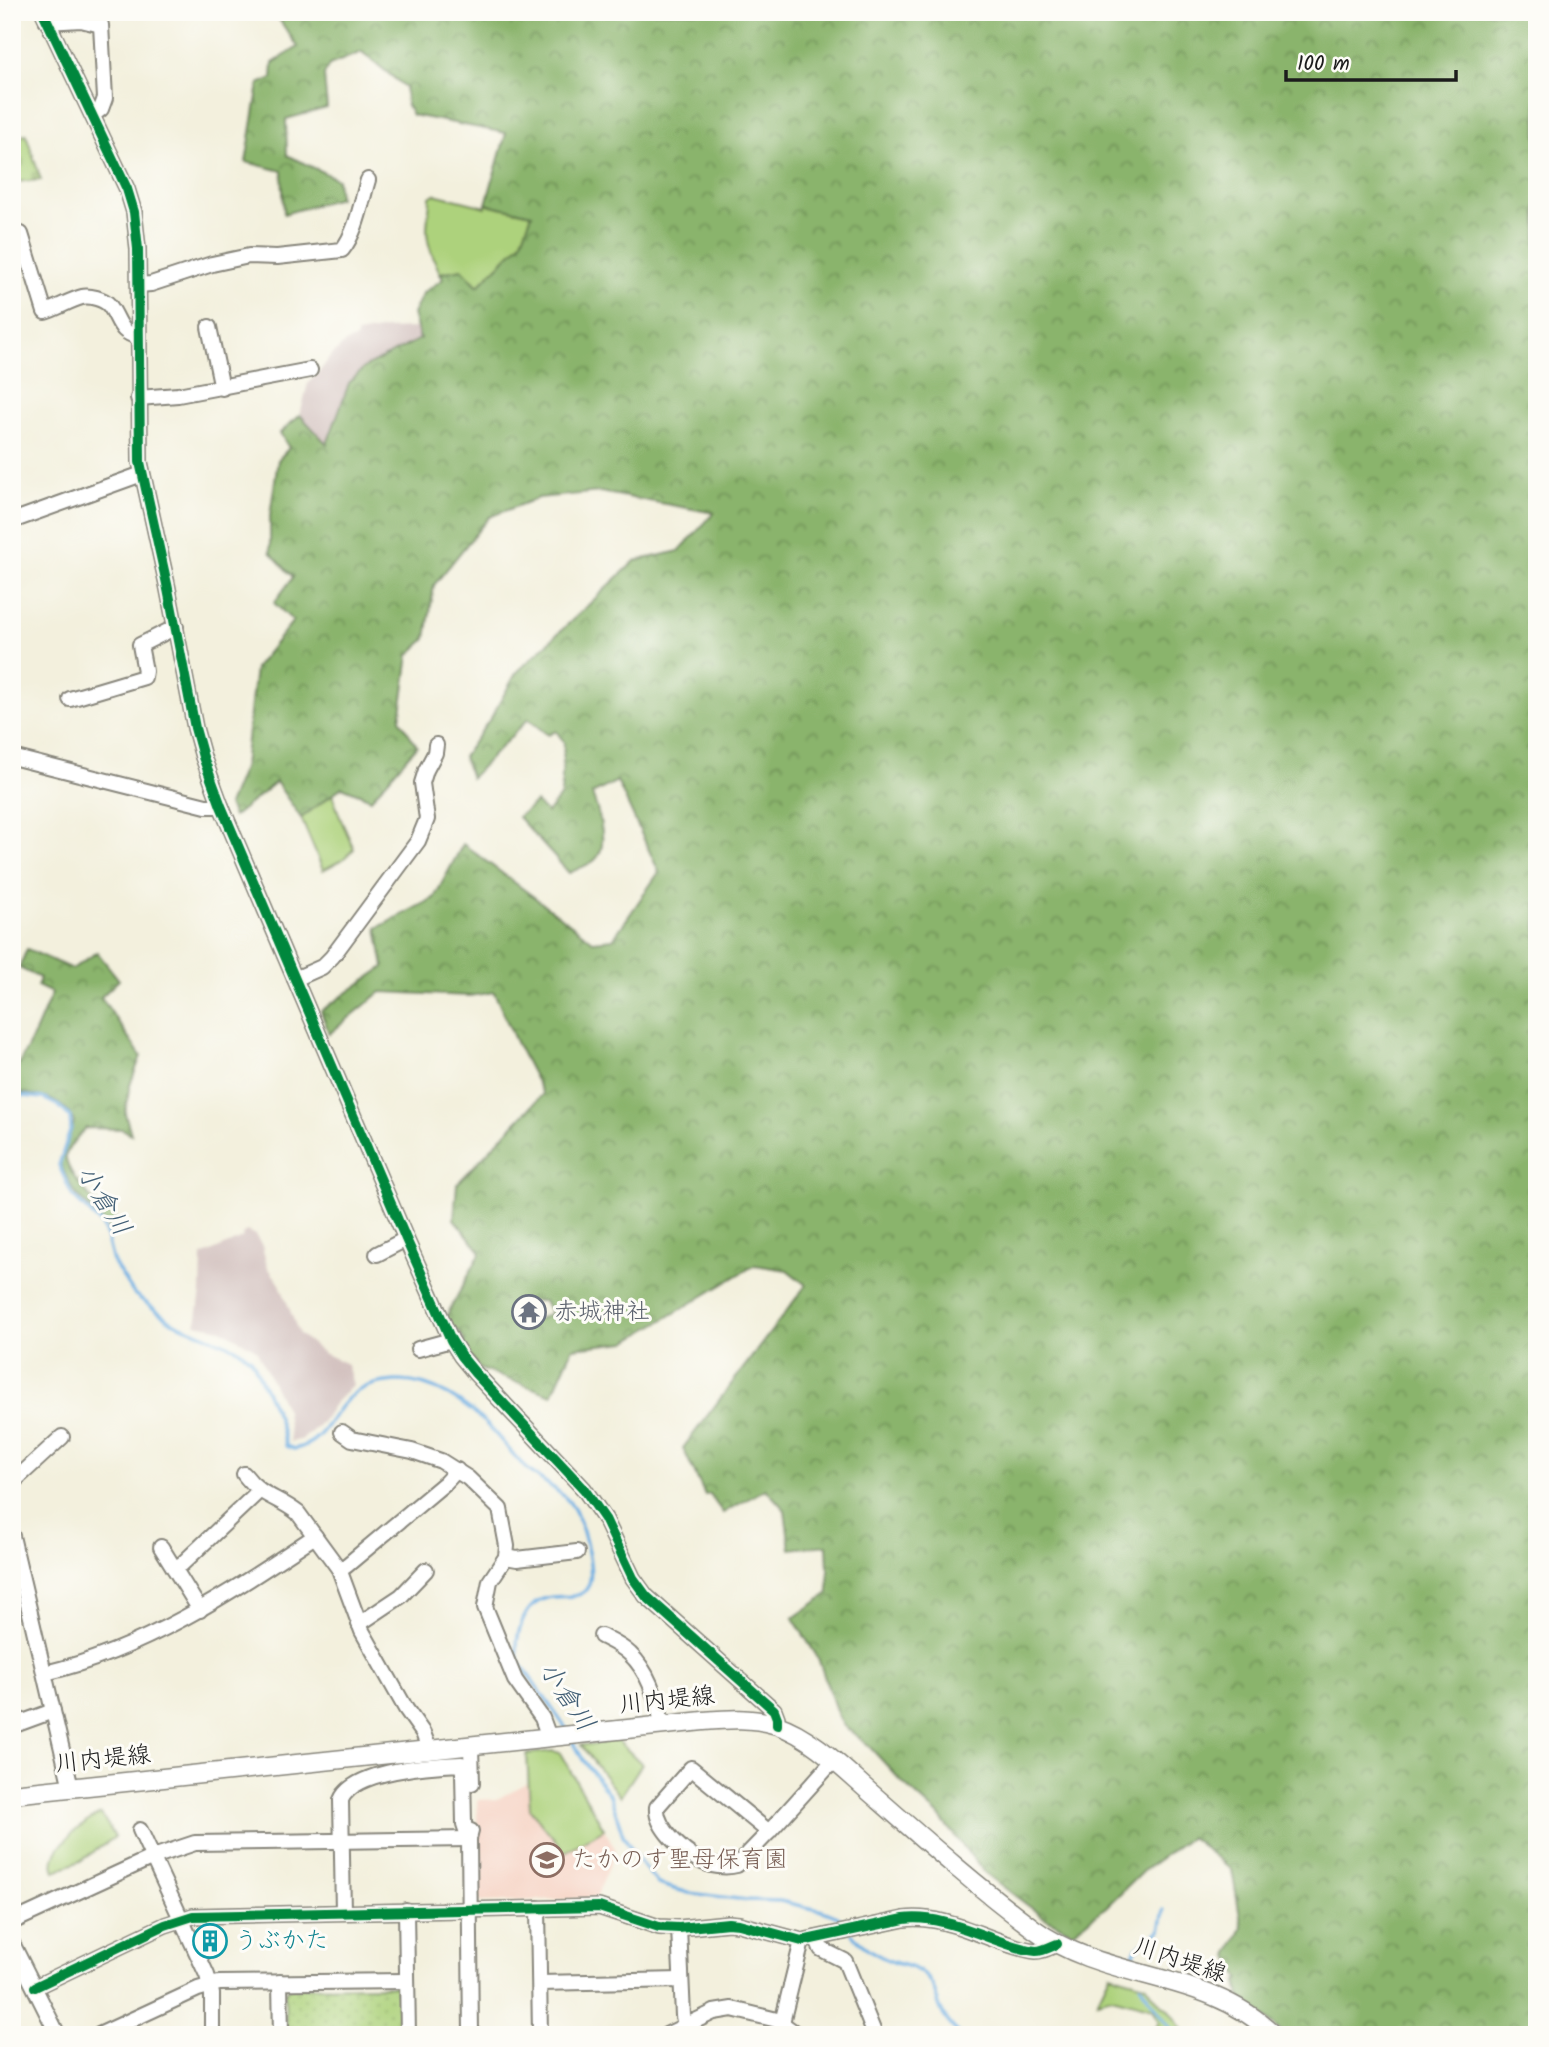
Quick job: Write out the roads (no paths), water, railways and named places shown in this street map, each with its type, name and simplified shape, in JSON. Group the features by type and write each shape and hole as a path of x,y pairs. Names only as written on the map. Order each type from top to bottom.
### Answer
{"main road":[{"name":"川内堤線","path":"12,1794 663,1725 741,1719 777,1725 800,1736 833,1761 953,1865 1057,1944 1094,1960 1216,1996 1246,2012 1274,2035"}],"street":[{"path":"45,17 131,201 138,249 139,452 199,743 221,806 406,1239 451,1340 466,1363 591,1498 605,1519 633,1578 646,1596 774,1710 777,1725"},
{"path":"45,17 81,20 101,25 105,98 101,109 93,115"},
{"path":"139,285 249,256 278,257 341,250 353,230 368,180"},
{"path":"22,234 45,312 82,297 91,297 109,305 124,330 131,336 139,337"},
{"path":"209,327 222,388"},
{"path":"138,398 222,388 310,370"},
{"path":"12,521 142,474"},
{"path":"70,699 144,677 139,645 176,627"},
{"path":"295,979 322,967 332,957 418,841 427,819 422,783 436,745"},
{"path":"12,757 206,806 221,806"},
{"path":"377,1254 406,1239"},
{"path":"418,1349 451,1340"},
{"path":"342,1432 352,1439 429,1456 468,1478 500,1509 503,1514 506,1557 488,1586 486,1613 514,1680 542,1718 563,1735"},
{"path":"12,1483 62,1437"},
{"path":"339,1569 425,1500 457,1470"},
{"path":"244,1474 259,1491 298,1513 339,1569 359,1624 406,1709 423,1733 430,1751"},
{"path":"174,1568 259,1491"},
{"path":"12,1536 71,1788"},
{"path":"45,1673 106,1655 145,1639 200,1610 315,1536"},
{"path":"161,1547 200,1610"},
{"path":"506,1557 517,1559 577,1552"},
{"path":"359,1624 401,1596 426,1570"},
{"path":"601,1636 625,1650 650,1682 663,1725"},
{"path":"12,1726 53,1711"},
{"path":"471,1746 471,2035"},
{"path":"769,1832 691,1768 657,1807 657,1815 665,1832 702,1863 731,1867 737,1865 769,1832 833,1761"},
{"path":"343,1912 341,1800 348,1789 384,1772 461,1764 464,1824 469,1839"},
{"path":"140,1830 210,1985 212,2035"},
{"path":"12,1922 153,1857 195,1843 469,1839"},
{"path":"35,1987 164,1925 193,1916 600,1907 650,1925 679,1928 718,1923 739,1924 781,1937 809,1940 919,1917 1035,1951 1057,1944"},
{"path":"538,1908 540,2035"},
{"path":"406,1910 408,2035"},
{"path":"679,1928 685,2025"},
{"path":"780,2029 809,1940"},
{"path":"809,1940 845,1961 875,2035"},
{"path":"12,1943 58,2035"},
{"path":"540,1983 681,1980"},
{"path":"99,2035 219,1983 407,1981"},
{"path":"280,1982 281,2035"},
{"path":"666,2035 714,2012 732,2009 772,2019 780,2029 798,2035"}],"waterway":[{"name":"小倉川","path":"12,1095 43,1098 59,1106 70,1117 71,1128 59,1165 72,1195 102,1225 113,1262 134,1294 172,1322 238,1349 252,1360 278,1417 286,1446 294,1449 314,1440 347,1400 359,1390 385,1382 409,1381 436,1389 472,1411 524,1466 566,1498 574,1510 586,1542 590,1566 589,1584 586,1590 577,1595 547,1598 531,1607 522,1623 517,1652 518,1660 568,1731"},
{"name":"小倉川","path":"573,1741 583,1760 610,1795 623,1835 658,1884 689,1893 780,1901 823,1911 838,1917 847,1928"},
{"path":"1132,1960 1136,1949 1160,1931 1164,1910"},
{"name":"小倉川","path":"852,1934 876,1954 920,1971 932,1986 944,2015 960,2035"},
{"path":"1140,1985 1175,2035"}],"place":[{"name":"赤城神社","path":"529,1312"},
{"name":"たかのす聖母保育園","path":"547,1860"},
{"name":"うぶかた","path":"210,1941"}]}
